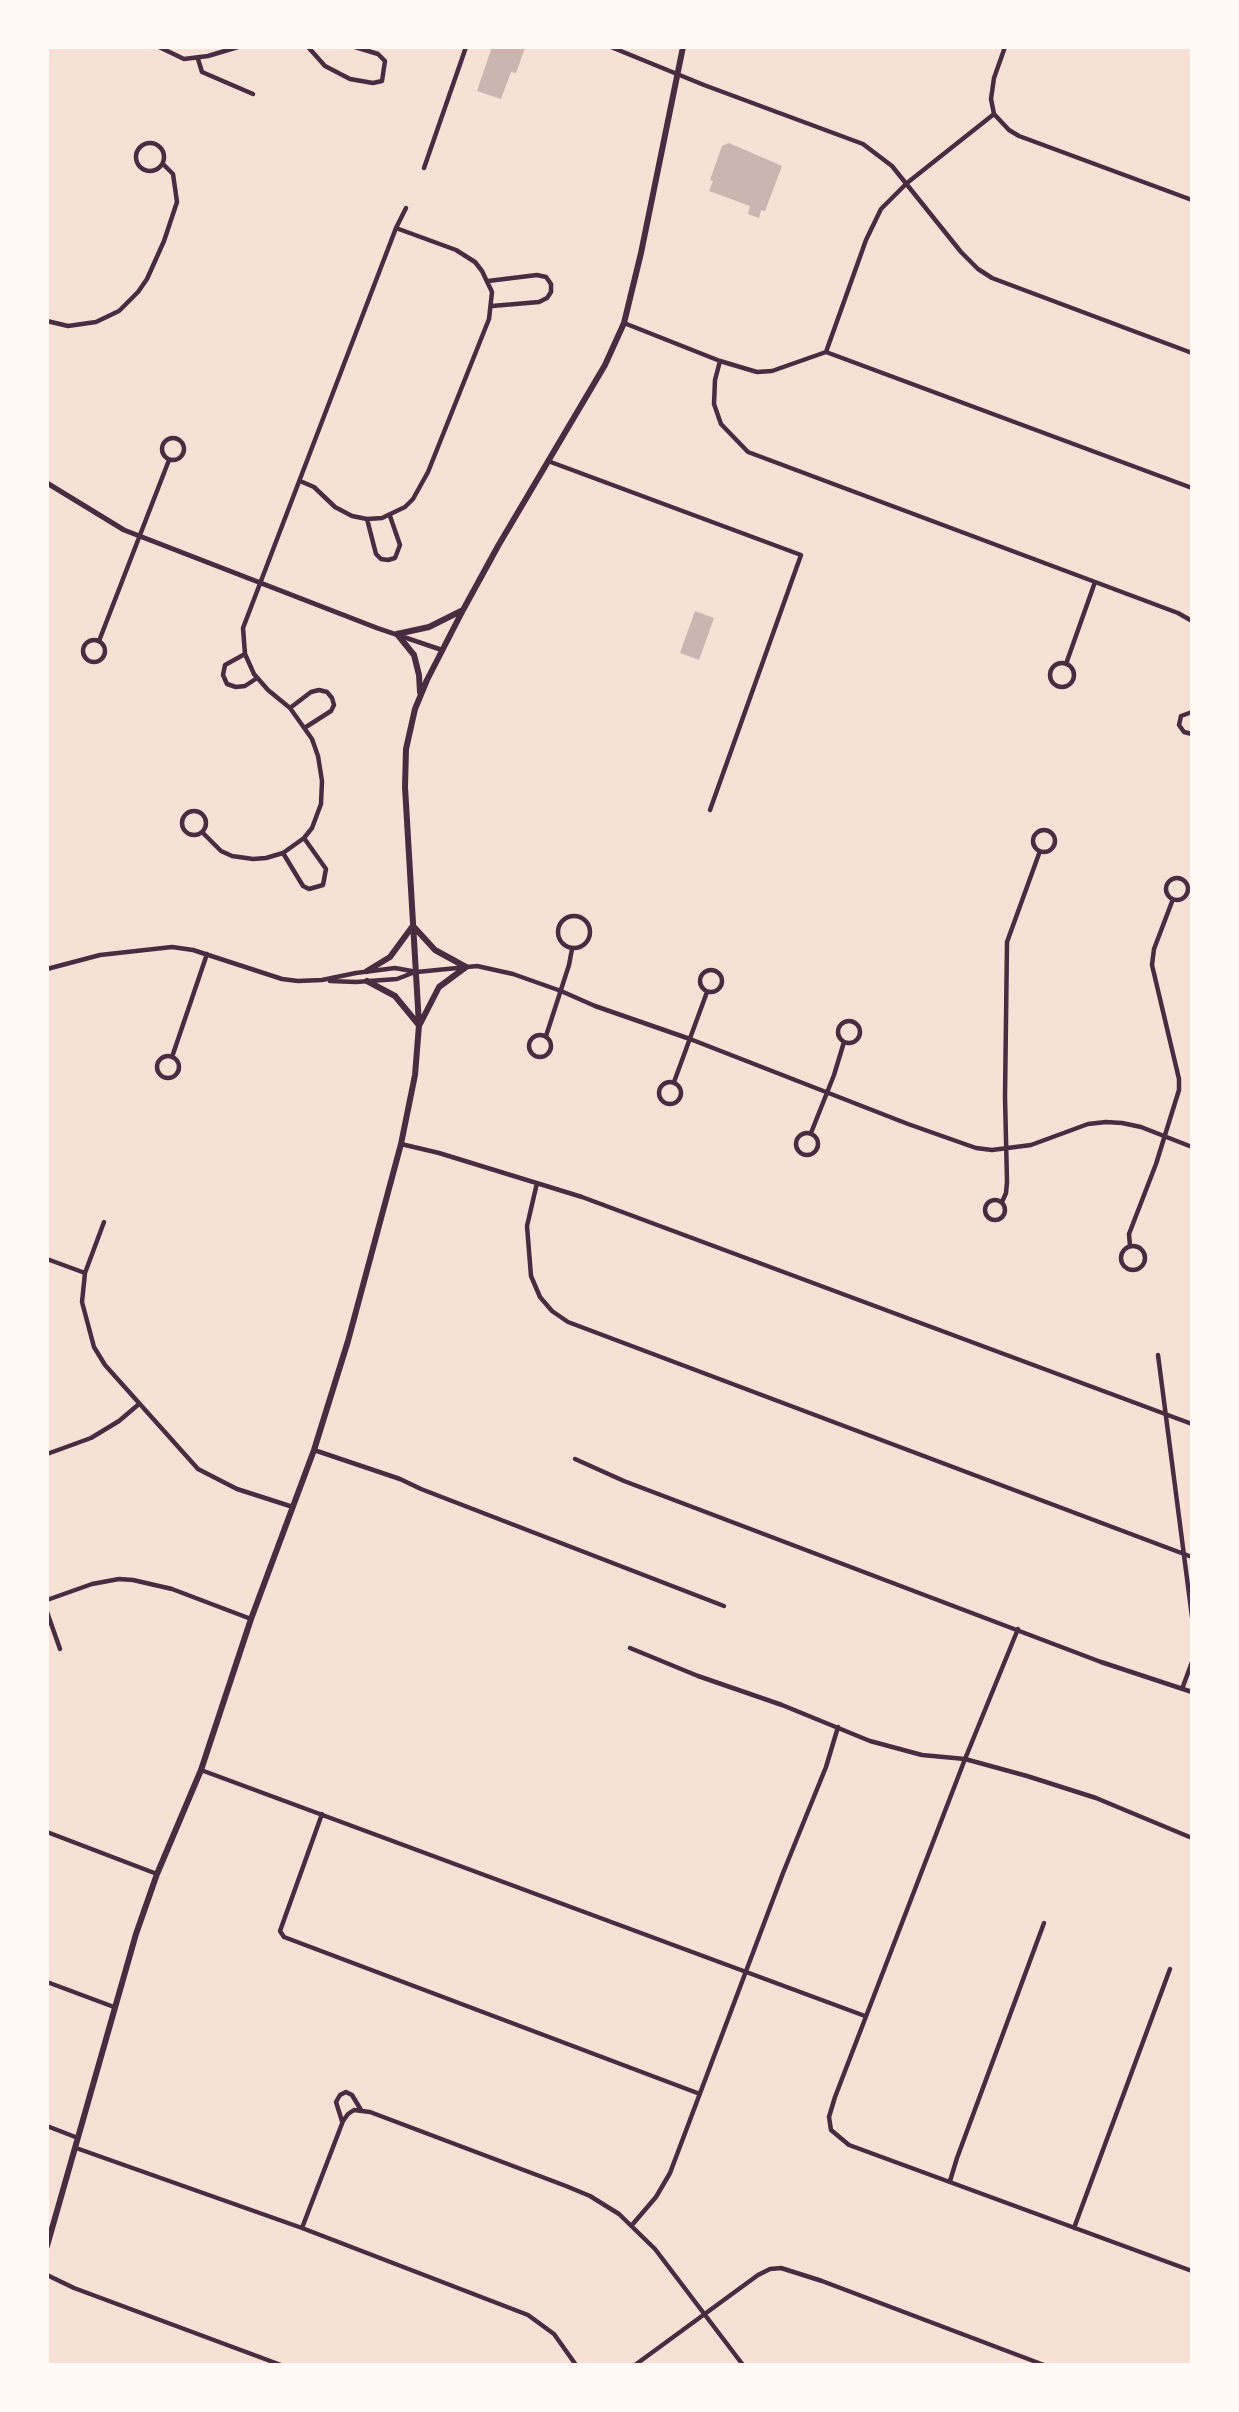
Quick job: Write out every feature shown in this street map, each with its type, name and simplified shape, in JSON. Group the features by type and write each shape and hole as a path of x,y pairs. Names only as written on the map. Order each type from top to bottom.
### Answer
{"main road":[{"path":"47,2246 136,1934 157,1874 201,1770 251,1619 314,1450 348,1341 401,1144 415,1075 419,1025 405,825 406,749 420,696 463,610 605,365 624,323 641,253 682,47"},
{"path":"397,634 427,627 463,610"},
{"path":"397,634 407,644 416,662 420,696"},
{"path":"413,925 435,950 466,967 439,987 419,1025"},
{"path":"367,971 390,957 413,925"},
{"path":"367,981 395,996 419,1025"}],"street":[{"path":"159,47 175,56 198,59 238,47"},
{"path":"308,47 325,66 350,79 373,83 382,81 385,61 378,54 355,47"},
{"path":"424,168 466,47"},
{"path":"611,47 863,144 879,154 907,183 978,270 992,278 1192,353"},
{"path":"1005,47 994,78 991,99 994,114 1001,123 1019,136 1192,200"},
{"path":"198,59 202,72 253,94"},
{"path":"826,352 873,223 881,209 907,183 994,114"},
{"path":"47,321 68,326 96,322 119,310 138,292 158,254 177,202 173,174 163,164 163,153 156,144 145,144 136,151 136,162 143,170 154,171 163,164"},
{"path":"202,832 221,851 242,858 267,858 283,853 304,838 317,817 322,794 318,756 306,727 290,708 268,691 257,678 245,654 243,628 406,208"},
{"path":"300,481 314,487 335,507 352,516 368,519 399,512 414,499 428,472 489,319 492,292 482,271 467,256 396,228"},
{"path":"488,281 537,275 547,277 551,284 551,292 539,302 492,306"},
{"path":"624,323 720,361 757,372 772,371 826,352 1192,488"},
{"path":"720,361 715,380 714,404 721,424 748,452 993,546 1178,613 1192,621"},
{"path":"168,438 177,438 184,444 184,453 177,459 169,460 162,453 162,445 168,438"},
{"path":"99,641 169,460"},
{"path":"548,461 802,555 710,810"},
{"path":"47,483 112,524 442,649"},
{"path":"368,519 376,554 381,559 388,560 395,558 400,552 390,516"},
{"path":"1066,664 1094,582"},
{"path":"90,640 99,641 105,647 104,656 98,662 89,661 83,654 84,646 90,640"},
{"path":"245,654 225,665 223,675 227,684 245,686 257,678"},
{"path":"1058,664 1066,664 1073,670 1073,679 1066,685 1057,685 1051,679 1051,670 1058,664"},
{"path":"290,708 311,692 327,692 334,705 331,711 306,727"},
{"path":"1192,712 1184,713 1180,720 1181,729 1192,734"},
{"path":"195,811 203,815 206,824 202,832 193,835 184,831 182,822 186,813 195,811"},
{"path":"1040,830 1048,831 1054,837 1054,845 1048,851 1040,851 1034,845 1034,836 1040,830"},
{"path":"283,853 303,886 309,889 323,885 326,869 304,838"},
{"path":"1002,1202 994,1200 988,1203 985,1210 989,1217 996,1219 1002,1216 1005,1209 1002,1202 1006,1193 1007,942 1040,851"},
{"path":"1180,879 1186,884 1187,892 1181,899 1173,900 1167,894 1166,886 1171,880 1180,879"},
{"path":"1130,1246 1129,1234 1179,1090 1179,1079 1152,965 1154,949 1173,900"},
{"path":"576,916 587,922 591,934 584,945 572,948 561,942 558,930 564,919 576,916"},
{"path":"47,969 100,955 172,947 207,954 298,982 397,979 417,972 477,966 513,974 561,991 620,1016 690,1039 975,1148 1031,1145 1088,1124 1106,1122 1122,1122 1192,1147"},
{"path":"545,1036 572,948"},
{"path":"172,1057 207,954"},
{"path":"322,980 395,968 417,972"},
{"path":"714,970 721,976 722,984 716,991 707,992 700,986 700,977 706,971 714,970"},
{"path":"674,1082 707,992"},
{"path":"845,1021 853,1021 860,1027 860,1036 853,1042 844,1042 838,1036 838,1027 845,1021"},
{"path":"537,1035 545,1036 551,1042 551,1051 544,1057 535,1056 529,1050 530,1041 537,1035"},
{"path":"811,1133 835,1075 844,1042"},
{"path":"163,1057 172,1057 178,1062 179,1071 173,1077 164,1078 158,1072 157,1063 163,1057"},
{"path":"665,1082 674,1082 680,1088 680,1097 674,1103 666,1103 659,1098 659,1089 665,1082"},
{"path":"811,1133 817,1139 817,1148 811,1154 803,1154 796,1149 796,1140 802,1134 811,1133"},
{"path":"401,1144 439,1153 595,1202 1192,1424"},
{"path":"537,1183 527,1226 531,1276 540,1297 552,1311 568,1322 1192,1557"},
{"path":"104,1222 86,1273 82,1301 94,1347 105,1365 198,1469 237,1489 293,1507"},
{"path":"1130,1246 1139,1247 1145,1255 1143,1264 1136,1270 1126,1268 1121,1261 1122,1252 1130,1246"},
{"path":"47,1259 86,1273"},
{"path":"1158,1355 1192,1617"},
{"path":"47,1454 91,1438 119,1421 139,1404"},
{"path":"314,1450 400,1479 724,1606"},
{"path":"575,1459 624,1481 1138,1675 1192,1692"},
{"path":"47,1600 92,1584 133,1580 172,1589 251,1619"},
{"path":"47,1612 60,1649"},
{"path":"1018,1629 865,2016 829,2117 831,2130 849,2145 1192,2271"},
{"path":"630,1648 898,1750 965,1759 1096,1798 1192,1838"},
{"path":"1182,1689 1192,1662"},
{"path":"632,2225 656,2197 670,2173 826,1767 838,1727"},
{"path":"201,1770 865,2016"},
{"path":"322,1814 280,1931 284,1937 700,2094"},
{"path":"47,1832 157,1874"},
{"path":"950,2181 1044,1923"},
{"path":"1074,2228 1170,1969"},
{"path":"47,1982 114,2007"},
{"path":"343,2121 336,2102 340,2095 346,2092 352,2095 361,2110"},
{"path":"302,2228 343,2121 348,2114 361,2110 590,2196 632,2225 656,2249 743,2365"},
{"path":"47,2126 78,2138"},
{"path":"76,2148 302,2228 527,2315 554,2334 576,2365"},
{"path":"635,2365 758,2275 770,2269 781,2268 1044,2365"},
{"path":"47,2275 74,2288 281,2365"}],"building":[{"path":"492,47 525,48 516,73 511,72 501,99 477,91"},
{"path":"729,143 782,166 765,211 761,210 759,218 748,214 750,206 709,191 722,146"},
{"path":"695,611 714,618 699,660 680,653"}]}
